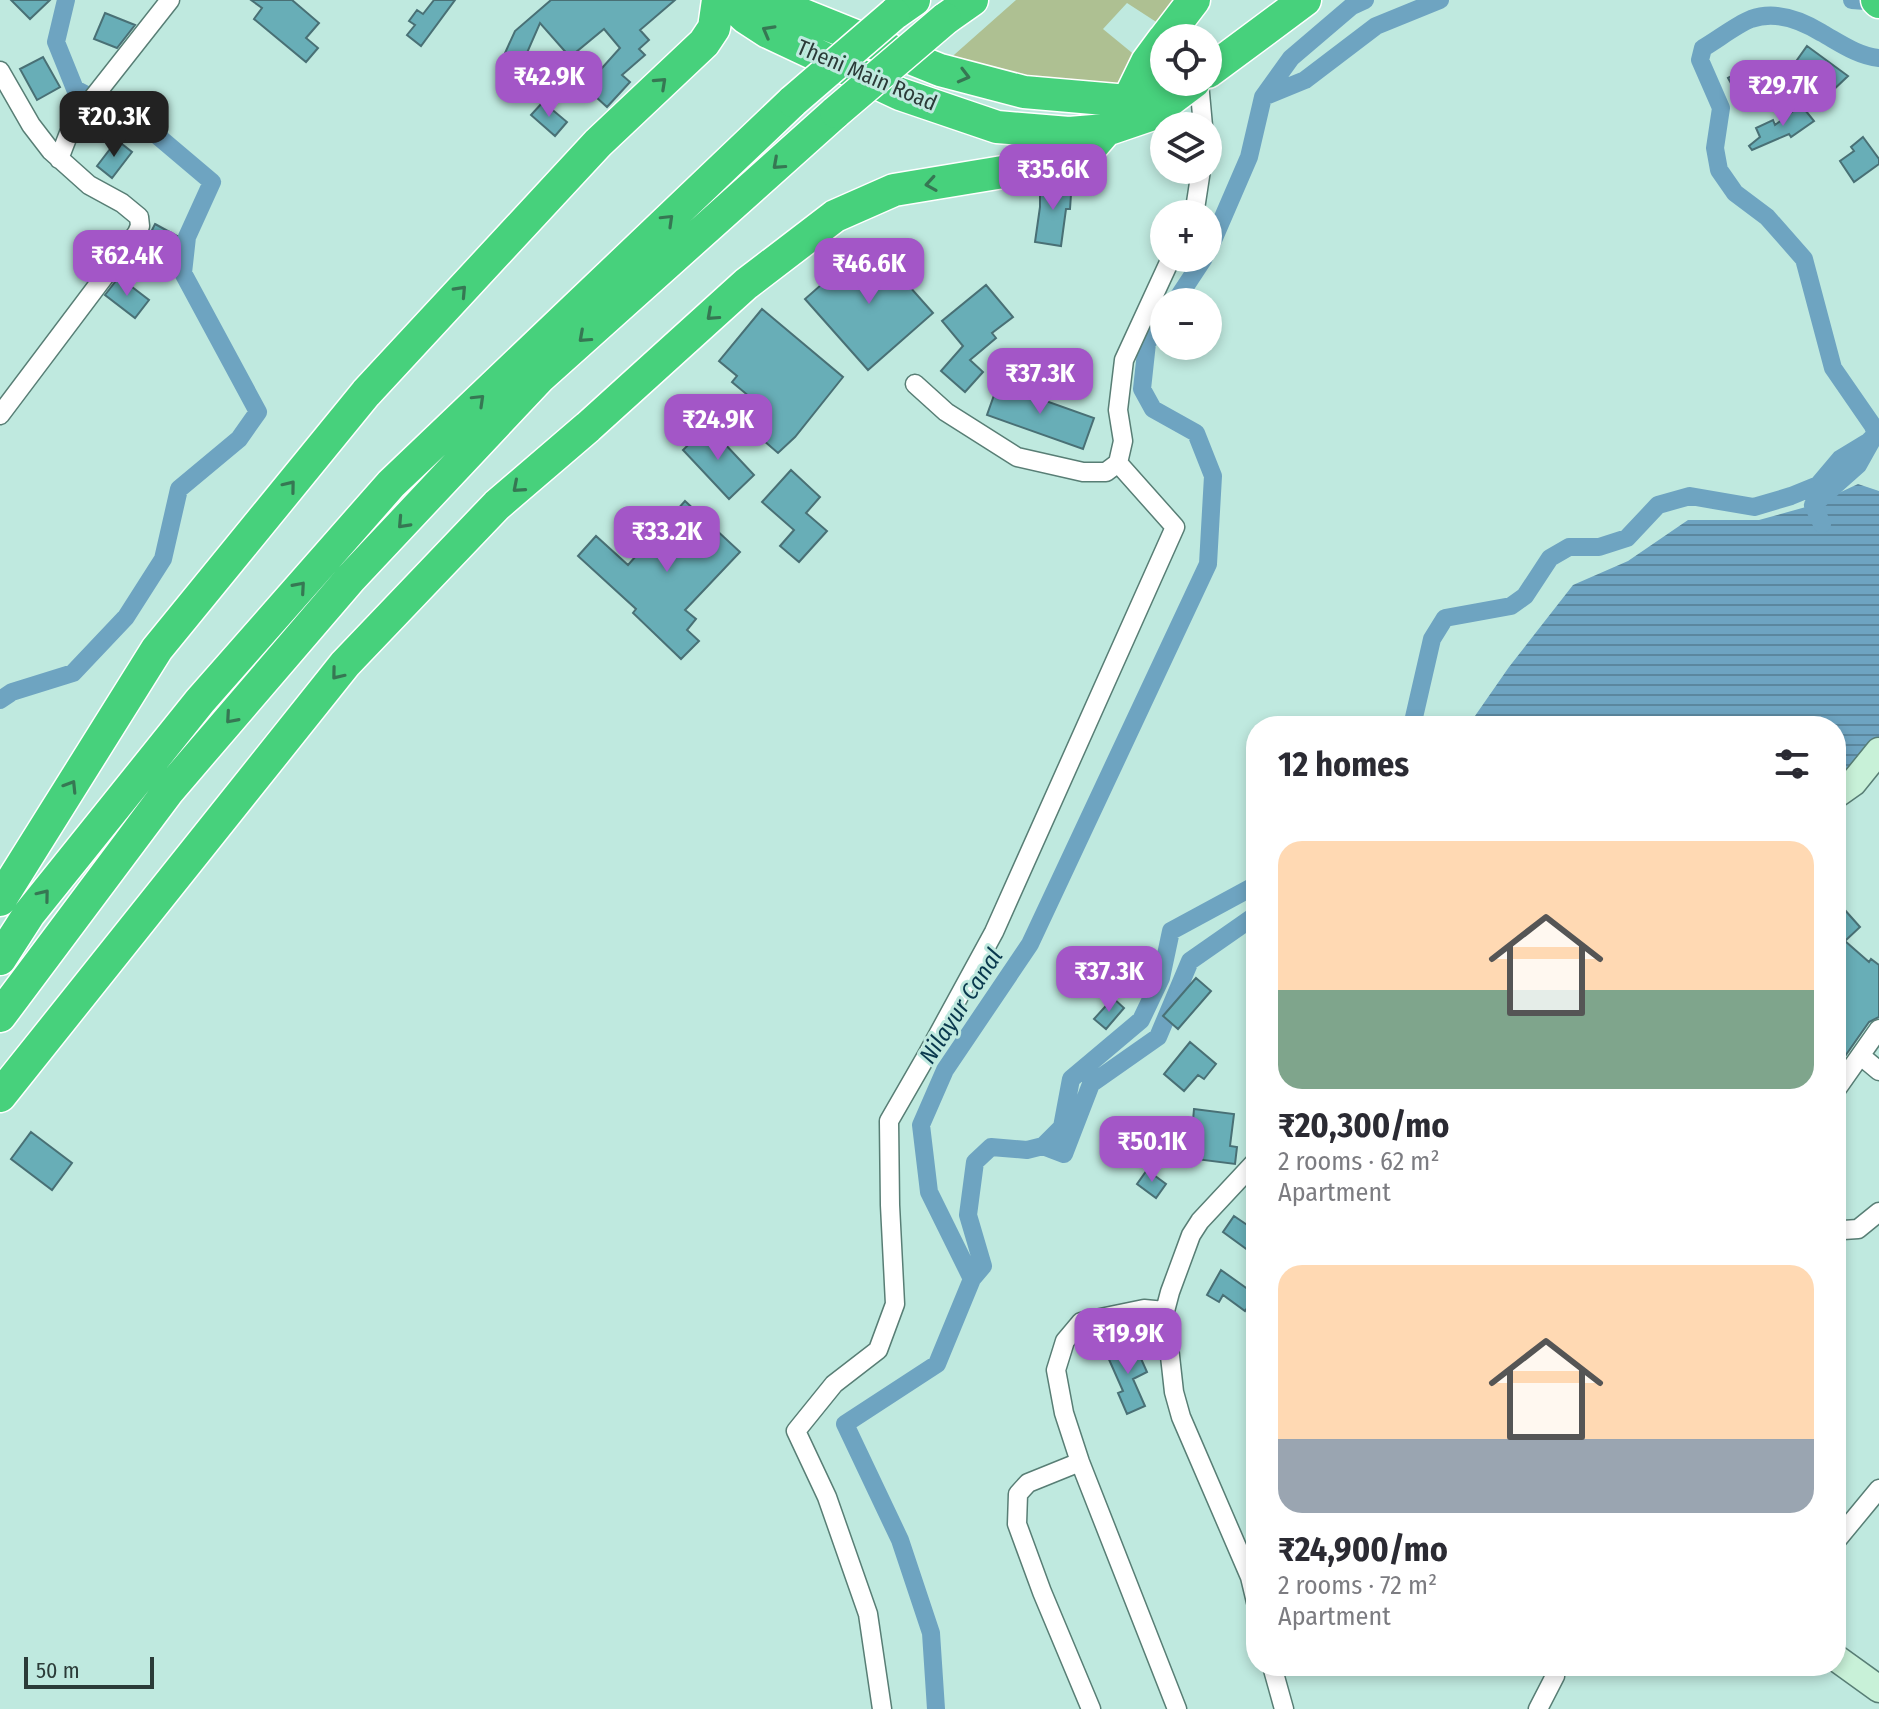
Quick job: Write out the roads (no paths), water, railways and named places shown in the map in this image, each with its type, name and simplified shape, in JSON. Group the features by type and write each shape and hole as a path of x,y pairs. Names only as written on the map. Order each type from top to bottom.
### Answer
{"highway":[{"path":"0,900 157,649 366,393 598,143 704,43 714,28 718,0"},
{"name":"Theni Main Road","path":"728,0 745,17 768,32 900,94 997,127 1069,133 1106,130 1150,115 1175,96"},
{"name":"Theni Main Road","path":"760,0 940,70 1024,92 1128,101 1150,95"},
{"path":"0,1016 169,790 350,579 540,377 836,112 945,19 972,0"},
{"path":"1175,24 1194,0"},
{"path":"1222,62 1305,0"},
{"path":"0,959 29,914 200,701 391,484 793,101 904,7"},
{"path":"1128,101 1150,58"},
{"path":"0,1096 345,664 497,505 746,284 835,216 894,190 1081,159 1106,130"}],"main road":[{"path":"1846,788 1879,751"},
{"path":"1846,1665 1879,1689"}],"street":[{"path":"59,159 81,113 170,0"},
{"path":"0,71 31,125 51,151 89,185 122,203 139,217 140,226 0,415"},
{"path":"915,384 946,412 1017,457 1083,472 1106,472 1118,463 1123,441 1118,410 1124,360 1165,272"},
{"path":"882,1709 868,1614 827,1497 796,1431 834,1384 878,1350 895,1304 889,1121 994,932 1175,527 1118,463"},
{"path":"1846,1076 1879,1029"},
{"path":"1861,1056 1879,1071"},
{"path":"1246,1172 1191,1235 1165,1311 1174,1392 1181,1417 1246,1568"},
{"path":"1846,1230 1858,1229 1879,1212"},
{"path":"1165,1311 1144,1309 1081,1322 1065,1341 1056,1370 1064,1413 1080,1462 1177,1709"},
{"path":"1080,1462 1028,1483 1018,1494 1017,1524 1091,1709"},
{"path":"1846,1529 1879,1489"},
{"path":"1275,1676 1284,1709"},
{"path":"1538,1709 1555,1676"}],"water":[{"path":"1858,484 1879,491 1879,739 1846,774 1846,716 1475,716 1573,585 1628,561 1688,520 1759,520 1813,505"}],"waterway":[{"path":"0,700 12,692 73,673 126,617 163,559 179,489 239,439 258,412 183,273 187,237 212,182 147,127 75,89 56,42 66,0"},
{"name":"Nilayur Canal","path":"1222,220 1249,157 1263,97 1291,58 1352,6 1365,0"},
{"path":"1263,97 1305,80 1376,26 1440,0"},
{"path":"1852,0 1879,2"},
{"path":"1414,716 1432,639 1445,618 1511,606 1525,596 1550,558 1569,547 1599,547 1627,538 1658,505 1690,496 1754,507 1818,485 1840,459 1876,434 1833,368 1804,259 1767,217 1735,193 1719,170 1715,148 1721,108 1700,60 1703,48 1760,16 1797,20 1856,52 1879,58"},
{"name":"Nilayur Canal","path":"1184,288 1195,272"},
{"name":"Nilayur Canal","path":"936,1709 931,1633 900,1540 845,1424 937,1364 972,1279 929,1192 921,1125 945,1070 1030,944 1208,564 1213,476 1196,433 1153,409 1142,389 1150,339"},
{"path":"1822,524 1813,505 1858,465 1872,440"},
{"path":"972,1279 983,1266 968,1215 975,1162 991,1147 1027,1150 1043,1146 1062,1127 1071,1079 1141,1020 1161,978 1171,931 1246,890"},
{"path":"1043,1146 1064,1154 1091,1084 1158,1037 1190,961 1246,922"}]}
